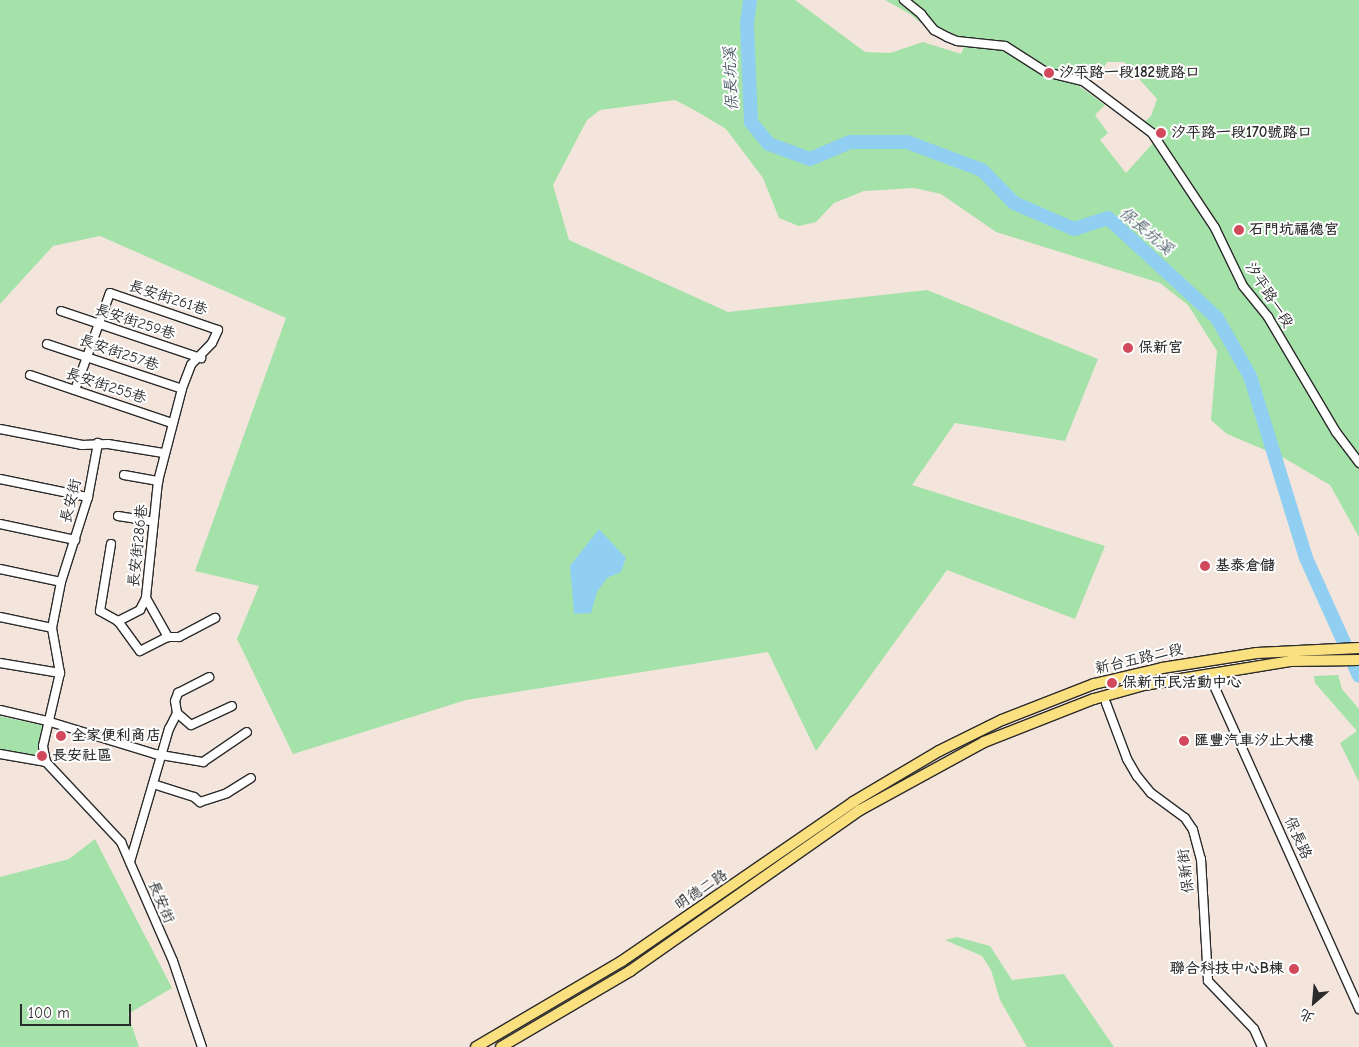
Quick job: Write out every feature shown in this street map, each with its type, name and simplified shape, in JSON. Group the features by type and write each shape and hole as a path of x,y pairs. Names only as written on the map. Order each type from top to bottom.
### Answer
{"main road":[{"name":"新台五路二段","path":"939,751 1036,707 1094,684 1141,673 1257,653 1359,648"},
{"name":"新台五路二段","path":"947,762 1022,726 1094,699 1144,685 1290,661 1359,660"},
{"name":"明德二路","path":"476,1047 622,961 852,802 939,751"},
{"name":"明德二路","path":"501,1047 630,971 860,810 947,762"}],"street":[{"name":"汐平路一段","path":"904,0 921,14 934,30 947,37 957,41 1005,46 1046,72 1083,81 1152,134 1215,228 1243,286 1268,317 1336,432 1359,463"},
{"name":"長安街261巷","path":"99,326 110,293 218,330 201,358"},
{"name":"長安街259巷","path":"61,311 99,326 201,358"},
{"path":"75,390 99,326"},
{"name":"長安街257巷","path":"47,344 182,389"},
{"path":"0,429 82,445 98,443 163,453 182,389 191,366 201,358"},
{"name":"長安街255巷","path":"30,375 172,422"},
{"name":"長安街","path":"98,443 88,497 61,582 52,628 60,673 47,721 43,746 46,762 121,842 173,961 202,1047"},
{"name":"長安街286巷","path":"163,453 158,481 146,598 168,637"},
{"path":"124,475 158,481"},
{"path":"0,479 88,497"},
{"path":"118,516 154,522"},
{"path":"0,524 75,540"},
{"path":"111,544 100,611 118,621 140,651 168,637 179,637 215,618"},
{"path":"0,569 61,582"},
{"path":"118,621 140,610 146,598"},
{"path":"0,617 52,628"},
{"path":"0,662 60,673"},
{"path":"130,862 161,755 177,713 174,700 178,693 209,678"},
{"name":"保長路","path":"1211,679 1359,1009"},
{"name":"保新街","path":"1106,703 1127,759 1137,776 1151,793 1185,818 1193,830 1201,859 1208,981 1254,1029 1262,1047"},
{"path":"177,713 191,725 232,706"},
{"path":"0,710 47,721 161,755 203,762 247,732"},
{"path":"0,754 46,762"},
{"path":"153,784 194,797 200,802 227,793 251,778"}],"green space":[{"path":"0,0 795,0 865,52 890,53 923,42 961,54 964,47 933,33 910,14 885,0 1359,0 1359,537 1330,485 1284,458 1227,434 1211,420 1217,351 1188,305 1160,283 996,232 941,194 914,188 864,191 834,203 816,222 799,226 779,218 763,178 726,129 675,100 600,110 587,120 553,185 569,240 728,312 927,290 1098,359 1065,441 955,423 912,485 1105,546 1075,619 947,570 816,751 768,652 466,700 293,754 237,639 259,586 195,571 286,318 100,236 53,246 0,304","holes":["1107,62 1124,62 1157,99 1151,116 1138,127 1154,142 1126,173 1100,140 1108,133 1095,115 1105,105 1075,83 1081,65 1102,71"]},
{"path":"1338,675 1342,689 1359,709 1359,782 1340,743 1357,731 1315,683 1314,676"},
{"path":"0,716 45,726 40,758 0,749"},
{"path":"95,839 172,988 128,1014 139,1047 0,1047 0,877 69,859"},
{"path":"957,937 990,946 1012,980 1064,974 1114,1047 1027,1047 1000,1000 991,970 982,956 945,940"}],"water":[{"path":"599,529 626,558 621,572 607,578 597,592 591,613 574,614 570,566"}],"waterway":[{"name":"保長坑溪","path":"750,0 747,23 751,122 769,144 810,159 850,142 907,142 982,170 1014,203 1074,229 1108,218 1217,318 1250,376 1306,558 1359,676"}],"place":[{"name":"汐平路一段182號路口","path":"1049,73"},
{"name":"汐平路一段170號路口","path":"1161,133"},
{"name":"石門坑福德宮","path":"1239,230"},
{"name":"保新宮","path":"1128,348"},
{"name":"基泰倉儲","path":"1205,566"},
{"name":"保新市民活動中心","path":"1112,683"},
{"name":"全家便利商店","path":"61,736"},
{"name":"匯豐汽車汐止大樓","path":"1184,741"},
{"name":"長安社區","path":"42,756"},
{"name":"聯合科技中心B棟","path":"1294,969"}]}
